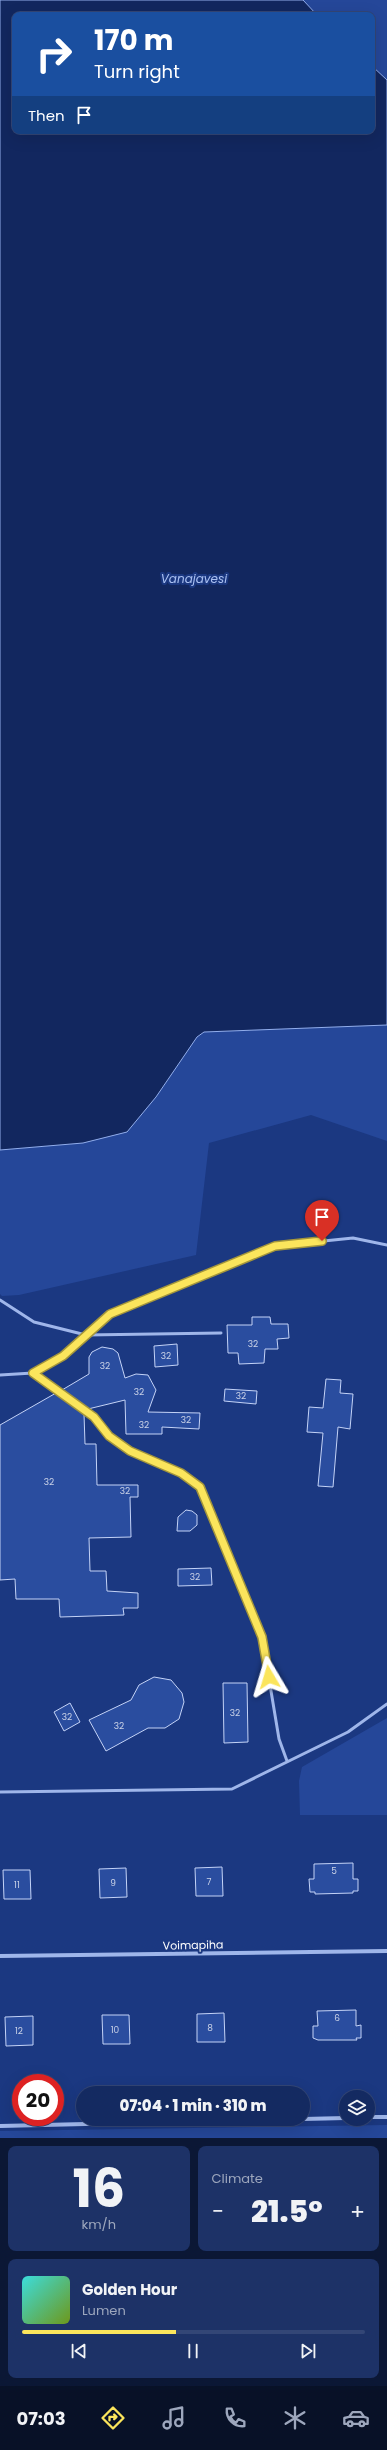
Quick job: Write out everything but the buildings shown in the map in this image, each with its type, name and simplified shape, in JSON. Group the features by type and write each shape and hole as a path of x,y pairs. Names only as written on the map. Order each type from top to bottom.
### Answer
{"street":[{"name":"Voimapiha","path":"0,1956 387,1951"},
{"path":"375,2118 387,2117"},
{"path":"310,2119 339,2118"},
{"path":"0,2126 76,2124"}],"lane":[{"path":"0,1375 33,1373 63,1356 110,1314 275,1246 353,1238 387,1246"},
{"path":"0,1300 34,1322 86,1335 221,1333"},
{"path":"33,1373 94,1417 109,1436 125,1447 181,1473 200,1487 262,1637 279,1739 287,1761"},
{"path":"0,1792 232,1789 348,1732 387,1704"}],"shaded area":[{"path":"303,0 387,0 387,80 375,69 375,12 314,12"},
{"path":"387,1025 387,1141 311,1115 209,1143 196,1255 19,1295 2,1296 0,1294 0,1150 83,1143 156,1097 197,1037 204,1032"},
{"path":"387,1718 387,1815 300,1815 299,1781 302,1767"},
{"path":"387,2125 387,2138 0,2138 0,2131"}],"water":[{"name":"Vanajavesi","path":"0,0 303,0 314,12 12,12 12,134 375,134 375,69 387,80 387,1025 204,1032 197,1037 156,1097 127,1132 83,1143 0,1150"}],"route":[{"path":"269,1677 262,1637 200,1487 181,1473 130,1451 109,1436 94,1417 33,1373 63,1356 110,1314 275,1246 322,1241"}]}
